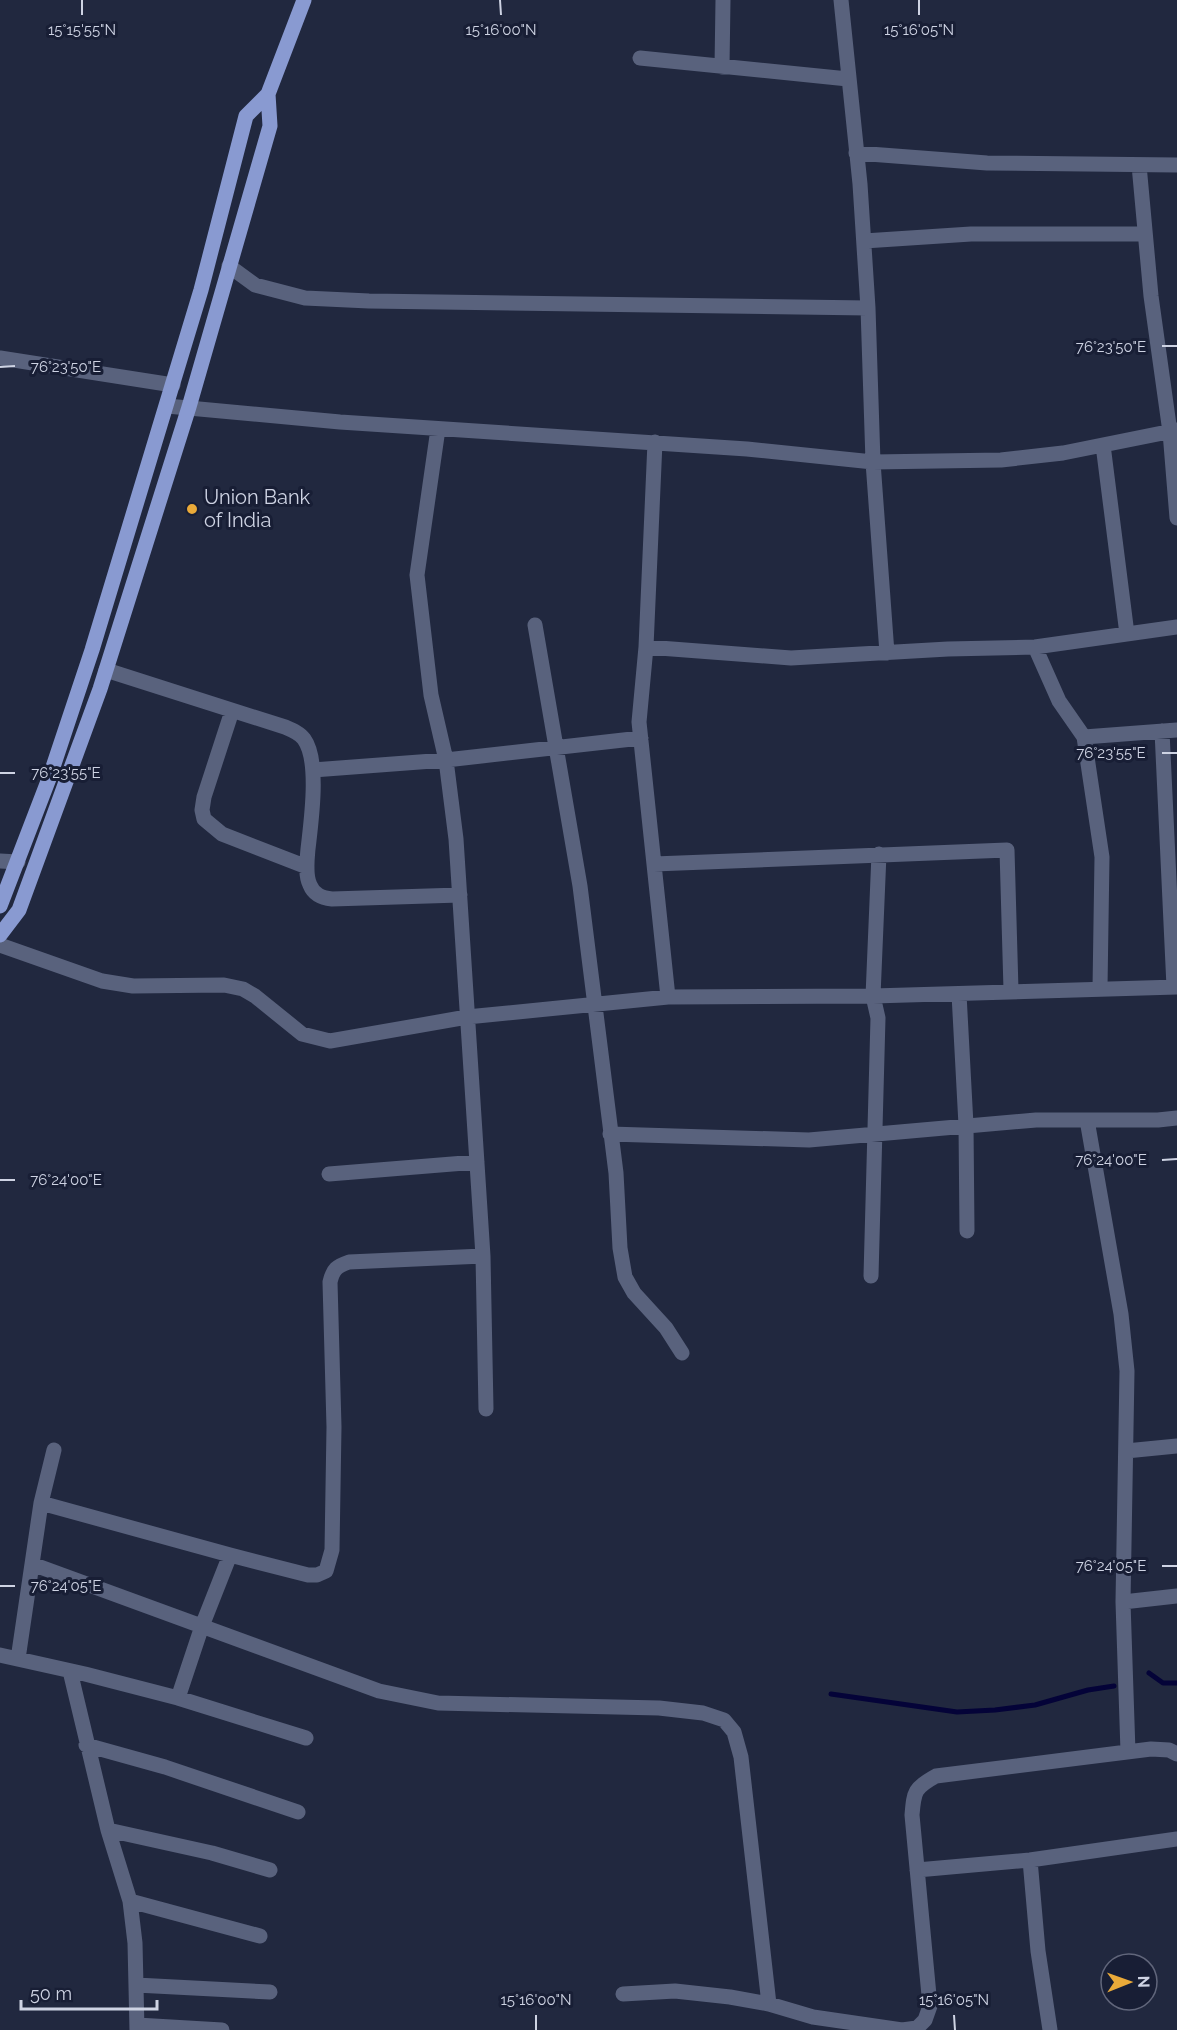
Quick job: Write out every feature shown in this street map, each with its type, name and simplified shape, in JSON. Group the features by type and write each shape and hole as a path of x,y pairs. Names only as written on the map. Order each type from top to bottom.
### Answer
{"main road":[{"path":"0,906 50,776 92,650 201,290 246,116 268,94 304,0"},
{"path":"0,935 19,910 106,670 189,407 270,126 268,94"}],"street":[{"path":"722,67 723,0"},
{"path":"841,0 864,241 873,462 887,653"},
{"path":"640,58 848,80"},
{"path":"856,153 987,163 1177,165"},
{"path":"1139,165 1151,296 1173,431 1177,518"},
{"path":"864,241 971,234 1145,234"},
{"path":"229,266 255,285 305,298 381,302 868,308"},
{"path":"0,358 173,386"},
{"path":"167,406 340,422 655,442 873,462 1001,460 1063,453 1173,431"},
{"path":"438,429 417,575 431,694 446,760 456,839 483,1256 486,1409"},
{"path":"655,442 646,647 639,722 668,998"},
{"path":"1103,445 1127,634"},
{"path":"535,625 580,886 616,1173 620,1248 625,1277 634,1293 666,1328 682,1353"},
{"path":"646,647 791,658 1035,646 1177,627"},
{"path":"1035,646 1059,701 1084,737 1102,857 1100,988"},
{"path":"106,670 296,732 304,737 309,748 313,770 307,867 309,884 322,898 460,895"},
{"path":"232,711 204,797 202,810 204,819 222,834 307,867"},
{"path":"0,945 102,981 133,986 224,985 235,987 255,996 302,1034 330,1041 467,1017 668,998 873,996 1011,990 1176,987 1170,731 1084,737"},
{"path":"313,770 446,760 641,738"},
{"path":"654,864 1007,850 1011,990"},
{"path":"871,1276 878,1018 873,996 879,854"},
{"path":"0,861 18,862"},
{"path":"959,994 966,1125 967,1231"},
{"path":"610,1134 809,1140 1036,1120 1177,1119"},
{"path":"1087,1120 1121,1314 1127,1371 1123,1602 1128,1752"},
{"path":"329,1174 477,1162"},
{"path":"41,1503 230,1556 308,1575 317,1575 326,1571 332,1550 334,1427 330,1282 332,1272 338,1266 349,1262 483,1256"},
{"path":"1126,1451 1177,1446"},
{"path":"18,1659 41,1503 54,1450"},
{"path":"178,1698 202,1626 230,1556"},
{"path":"32,1564 379,1691 438,1703 659,1708 703,1713 724,1720 734,1732 741,1757 770,2004"},
{"path":"1123,1602 1177,1596"},
{"path":"0,1655 178,1698 306,1738"},
{"path":"70,1671 108,1830 130,1901 135,1943 137,2028 222,2030"},
{"path":"86,1745 176,1771 298,1812"},
{"path":"623,1994 675,1991 730,1997 770,2004 813,2017 902,2030 917,2028 925,2020 930,2006 912,1815 913,1796 922,1784 936,1776 1151,1749 1169,1750 1177,1754"},
{"path":"108,1830 212,1853 270,1870"},
{"path":"917,1870 1030,1860 1177,1839"},
{"path":"1030,1860 1038,1951 1050,2030"},
{"path":"130,1901 260,1936"},
{"path":"136,1985 270,1992"}],"waterway":[{"path":"1149,1673 1163,1683 1177,1683"},
{"path":"831,1694 957,1712 1035,1705 1088,1690 1114,1686"}],"place":[{"name":"Union Bank of India","path":"192,509"}]}
